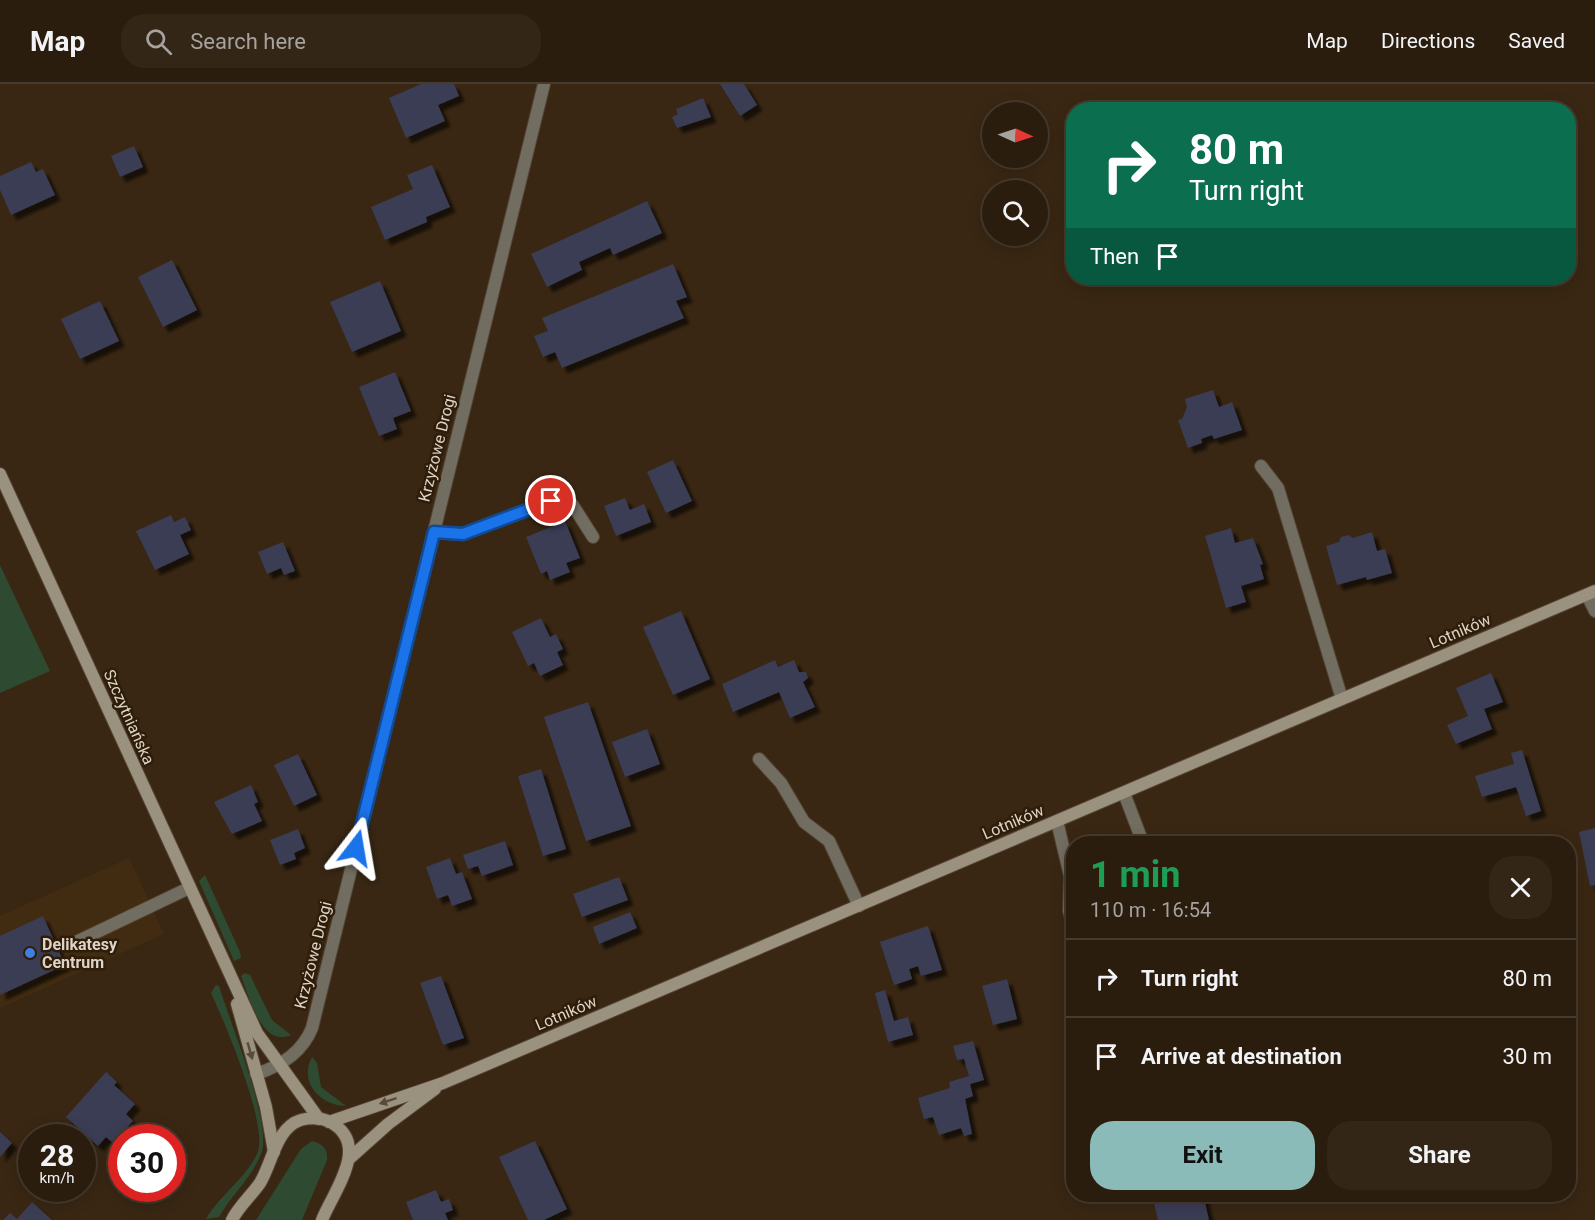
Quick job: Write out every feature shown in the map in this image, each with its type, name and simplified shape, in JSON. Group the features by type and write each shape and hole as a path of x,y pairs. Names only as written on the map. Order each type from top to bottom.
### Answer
{"street":[{"name":"Krzyżowe Drogi","path":"279,1067 307,1041 312,1028 544,84"},
{"path":"1261,466 1278,488 1342,699"},
{"name":"Szczytniańska","path":"0,474 257,1033 279,1067 324,1120 347,1140 350,1158"},
{"path":"434,532 463,534 551,501 572,504 593,537"},
{"path":"1591,593 1595,610"},
{"name":"Lotników","path":"232,1220 260,1183 285,1131 301,1120 324,1120 443,1083 1591,593"},
{"path":"759,759 781,783 804,822 829,841 859,906"},
{"path":"1124,793 1140,836"},
{"path":"1057,821 1066,859"},
{"path":"74,943 189,888"},
{"name":"Szczytniańska","path":"228,974 272,1134 274,1152"},
{"path":"256,1074 279,1067"},
{"name":"Lotników","path":"350,1158 388,1124 443,1083"},
{"path":"322,1220 350,1158"}],"shaded area":[{"path":"129,858 164,934 0,1008 0,916"}],"green space":[{"path":"0,565 50,671 0,693"},
{"path":"205,875 240,952 241,958 234,961 199,881"},
{"path":"245,973 250,975 272,1020 291,1035 281,1037 272,1034 264,1027 252,1007 241,976"},
{"path":"216,985 219,986 248,1070 263,1137 262,1151 248,1177 219,1217 206,1219 252,1163 257,1154 259,1141 252,1099 244,1074 211,993"},
{"path":"312,1057 317,1063 321,1087 346,1106 328,1102 314,1091 308,1075 308,1066"},
{"path":"312,1141 324,1147 327,1160 302,1220 256,1220 301,1149"}],"building":[{"path":"421,84 454,84 459,96 438,105 445,121 406,138 389,98"},
{"path":"720,84 744,84 757,105 740,116"},
{"path":"703,98 711,117 677,128 672,117 678,114 676,109"},
{"path":"134,146 143,167 120,177 111,156"},
{"path":"31,162 36,172 43,169 55,195 11,215 0,190 0,176"},
{"path":"432,165 450,207 426,217 427,222 385,240 371,207 413,189 407,175"},
{"path":"647,201 662,233 613,255 610,248 579,262 582,270 547,287 531,254"},
{"path":"172,260 197,310 163,327 138,277"},
{"path":"673,264 687,297 676,301 684,318 562,368 555,352 543,357 534,336 548,331 542,318"},
{"path":"380,281 401,331 352,352 330,302"},
{"path":"100,301 119,341 80,359 61,319"},
{"path":"395,372 411,411 393,418 397,429 379,436 359,387"},
{"path":"1213,390 1219,407 1232,402 1242,430 1214,439 1212,435 1201,439 1202,443 1188,448 1178,420 1182,419 1187,407 1185,399"},
{"path":"673,460 692,501 666,513 647,472"},
{"path":"625,498 630,510 644,504 651,522 616,536 604,506"},
{"path":"171,515 174,522 185,517 191,530 180,535 189,554 155,570 136,531"},
{"path":"565,521 580,558 566,563 570,572 550,580 547,571 541,574 526,537"},
{"path":"1231,528 1235,543 1253,538 1263,564 1260,565 1264,579 1241,586 1246,602 1226,608 1205,536"},
{"path":"1372,532 1377,551 1385,549 1392,573 1337,585 1326,546 1339,542 1341,537 1348,535 1353,538"},
{"path":"283,542 295,571 284,575 281,568 267,574 258,552"},
{"path":"681,611 710,679 673,695 643,627"},
{"path":"541,618 550,637 556,634 563,649 557,652 563,665 540,676 534,663 528,666 512,632"},
{"path":"775,660 778,667 794,660 799,672 806,672 808,678 803,682 815,707 790,718 779,692 733,712 722,684"},
{"path":"1491,673 1503,702 1484,709 1492,729 1456,744 1447,725 1468,716 1456,688"},
{"path":"588,702 631,826 586,841 544,717"},
{"path":"647,729 660,764 625,777 612,742"},
{"path":"1522,750 1541,811 1526,816 1516,787 1482,797 1475,776 1514,764 1511,753"},
{"path":"298,754 317,795 294,806 274,765"},
{"path":"541,769 566,849 543,856 518,776"},
{"path":"251,785 258,802 254,804 262,821 232,834 214,802"},
{"path":"1595,828 1595,885 1590,886 1579,832"},
{"path":"298,829 305,848 294,853 296,859 280,865 270,840"},
{"path":"505,841 513,865 482,876 478,866 468,869 463,855"},
{"path":"450,858 456,874 462,872 472,899 452,906 448,895 437,899 426,867"},
{"path":"619,877 628,900 582,917 573,894"},
{"path":"630,912 637,928 599,944 593,927"},
{"name":"Delikatesy Centrum","path":"43,916 65,965 0,995 0,936"},
{"path":"928,926 942,970 921,976 918,966 909,969 912,979 894,985 880,942"},
{"path":"441,976 464,1038 443,1045 420,983"},
{"path":"1007,979 1017,1019 993,1025 982,986"},
{"path":"885,990 894,1021 908,1017 913,1035 888,1042 875,993"},
{"path":"973,1041 984,1080 970,1084 973,1096 965,1099 972,1134 964,1136 961,1128 939,1135 933,1117 924,1119 918,1098 950,1088 949,1082 969,1076 964,1059 957,1060 953,1046"},
{"path":"106,1072 117,1082 114,1085 135,1104 126,1114 133,1121 130,1124 108,1124 108,1139 106,1137 98,1146 96,1144 96,1124 74,1124 66,1117"},
{"path":"0,1132 12,1143 0,1157"},
{"path":"535,1141 567,1209 544,1220 528,1220 499,1157"},
{"path":"436,1190 441,1202 449,1199 453,1210 445,1213 448,1220 413,1220 406,1202"},
{"path":"32,1202 52,1220 3,1220 10,1213 17,1219"},
{"path":"1154,1202 1205,1202 1209,1220 1158,1220"}],"place":[{"name":"Delikatesy Centrum","path":"30,953"}],"route":[{"path":"356,848 434,532 463,534 551,501"}]}
